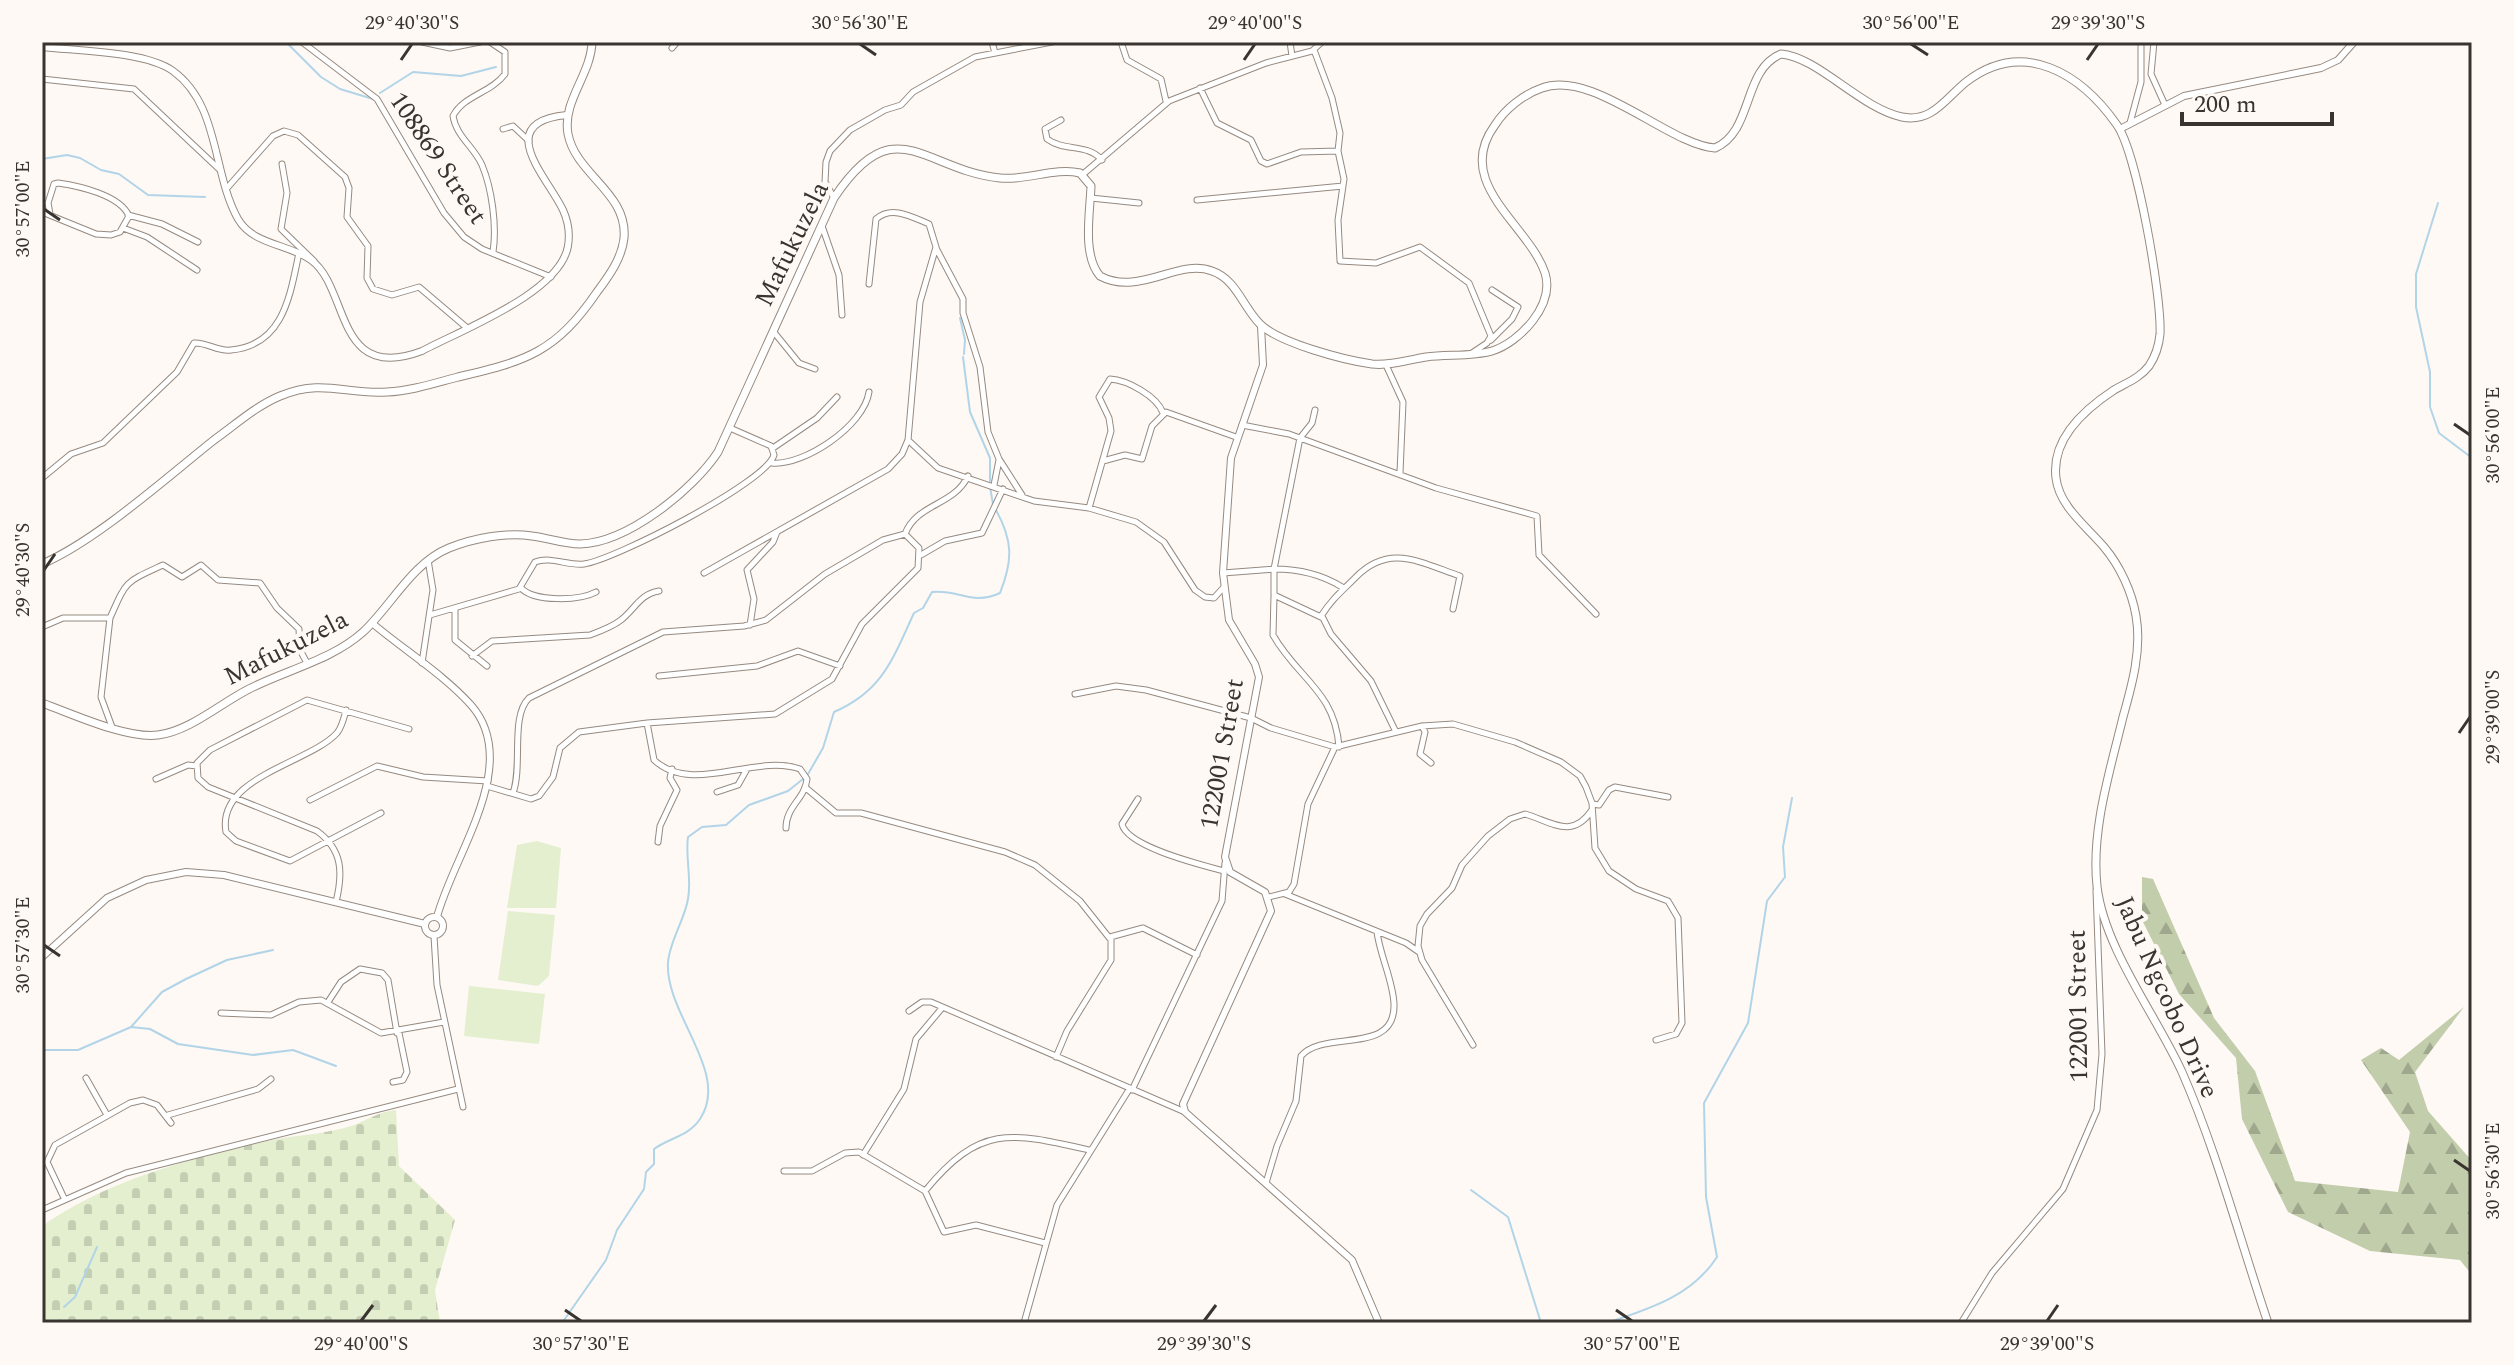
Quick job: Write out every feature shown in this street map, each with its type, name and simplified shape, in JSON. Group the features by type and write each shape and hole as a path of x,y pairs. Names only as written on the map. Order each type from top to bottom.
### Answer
{"main road":[{"path":"42,564 82,542 275,398 317,386 387,392 423,386 526,360 563,336 582,315 618,260 624,228 616,204 574,151 567,115 587,70 592,42"},
{"path":"1082,175 1091,186 1090,248 1094,269 1100,276 1128,283 1190,270 1209,270 1226,279 1261,326 1291,343 1386,365 1494,350 1514,338 1536,316 1546,295 1546,275 1538,259 1495,201 1485,172 1484,155 1488,135 1501,116 1540,88 1551,85 1576,88 1646,116 1703,146 1715,148 1734,132 1766,63 1781,54 1794,57 1880,109 1914,118 1938,109 1983,72 2006,65 2040,64 2074,79 2120,129"},
{"name":"Jabu Ngcobo Drive","path":"2120,129 2155,273 2159,343 2146,370 2084,411 2075,422 2060,449 2055,473 2066,503 2117,567 2131,597 2138,630 2136,659 2102,806 2097,885 2113,937 2184,1077 2268,1323"},
{"name":"Mafukuzela","path":"42,703 147,736 174,731 250,688 347,644 372,623 428,560 454,546 516,535 579,544 612,536 665,505 694,483 713,460 834,198 863,161 897,149 917,151 1000,178 1068,172 1082,175"}],"street":[{"name":"108869 Street","path":"302,42 377,99 458,231 474,246 552,277"},
{"path":"422,42 450,48 480,42"},
{"path":"490,42 505,52 505,74 497,83 464,103 453,116 455,127 482,165 493,221 493,252"},
{"path":"992,42 995,53"},
{"path":"834,198 825,182 826,162 830,151 850,130 885,110 901,105 913,92 966,61 1052,42"},
{"path":"1121,42 1127,60 1161,79 1166,103"},
{"path":"1290,42 1292,56"},
{"path":"1082,175 1166,103 1200,88 1314,50 1322,42"},
{"path":"2130,123 2141,82 2141,42"},
{"path":"2154,42 2151,74 2165,105"},
{"path":"2120,129 2165,105 2213,88 2321,68 2338,60 2354,42"},
{"path":"42,47 143,59 175,72 189,87 200,107 237,217 245,228 315,262"},
{"path":"1314,50 1337,118 1343,186 1338,220 1340,261 1376,263 1415,246 1420,247 1469,283 1490,340"},
{"path":"42,79 134,89 224,173"},
{"path":"1200,88 1217,123 1251,140 1261,161 1267,164 1301,152 1338,151"},
{"path":"282,164 287,193 281,229 315,262 327,281 348,332 373,352 391,357 413,355 552,277 565,257 568,227 562,208 529,157 529,141 541,121 567,115"},
{"path":"1061,120 1045,129 1047,139 1058,146 1090,149 1102,160"},
{"path":"503,129 513,126 529,141"},
{"path":"228,187 273,136 284,131 298,135 345,177 349,188 347,217 368,246 367,278 373,289 392,295 419,287 466,327"},
{"path":"50,214 49,199 54,184 58,183 99,194 128,215 162,224 198,242"},
{"path":"1197,200 1343,186"},
{"path":"1091,198 1139,203"},
{"path":"42,212 104,235 114,235 123,228 128,215"},
{"path":"869,284 874,225 880,215 898,212 929,224 936,247 963,299 963,313 980,367 984,419 999,459 1024,497"},
{"path":"822,225 839,275 842,315"},
{"path":"123,228 147,237 197,270"},
{"path":"704,573 888,469 902,454 908,440 920,302 936,247"},
{"path":"42,478 71,454 103,443 177,372 194,343 230,351 272,331 283,316 299,253"},
{"path":"1471,354 1505,328 1518,307 1492,290"},
{"name":"122001 Street","path":"1261,326 1263,365 1231,458 1223,573 1229,620 1258,670 1224,867 1269,897"},
{"path":"773,331 799,363 815,369"},
{"path":"1386,365 1403,402 1400,473"},
{"path":"1089,508 1111,431 1109,418 1099,397 1110,379 1133,383 1163,413 1236,437"},
{"path":"430,615 521,588 535,562 586,564 726,498 772,463 795,461 849,427 867,403 869,392"},
{"path":"773,448 817,418 837,397"},
{"path":"1284,894 1294,884 1312,791 1337,747 1336,722 1328,703 1273,635 1274,569 1300,438 1312,423 1315,410"},
{"path":"1103,461 1125,455 1142,459 1149,434 1163,413"},
{"path":"1241,424 1300,438 1448,491 1537,516 1539,555 1596,614"},
{"path":"730,428 773,448"},
{"path":"908,440 931,465 1024,497 1089,508 1136,522 1155,534 1173,553 1195,590 1205,597 1214,598 1225,587"},
{"path":"772,463 773,448"},
{"path":"994,485 999,459"},
{"path":"905,534 914,516 957,495 968,476"},
{"path":"921,555 945,541 982,533 1003,489"},
{"path":"750,625 754,599 747,570 773,542 777,531"},
{"path":"310,800 377,766 423,777 487,784 513,793 531,799 539,796 553,777 560,748 573,735 647,723 782,712 827,685 862,624 918,568 921,555 915,542 905,534 894,535 825,574 771,617 750,625 663,632 529,698 521,709 518,770 513,793"},
{"path":"1321,616 1342,587 1372,561 1407,558 1461,577 1453,609"},
{"path":"421,664 434,582 428,560"},
{"path":"112,727 101,697 110,618 119,593 131,580 163,565 182,577 201,565 218,580 260,583 277,608 299,629 300,650 307,663"},
{"path":"1223,573 1274,569 1310,573 1342,587"},
{"path":"521,588 532,596 585,597 596,592"},
{"path":"472,656 492,641 590,635 605,630 626,616 645,595 659,591"},
{"path":"1274,595 1321,616 1371,681 1396,732"},
{"path":"455,609 453,635 472,656 487,666"},
{"path":"42,627 63,618 110,618"},
{"path":"372,623 469,704 479,717 490,747 487,784 437,917"},
{"path":"659,676 757,666 798,651 840,666"},
{"path":"1075,694 1100,688 1133,687 1251,718 1271,728 1337,747 1422,726 1453,724 1470,727 1553,758 1580,776 1592,806 1595,848 1609,871 1636,889 1668,901 1678,918 1682,1023 1676,1034 1656,1040"},
{"path":"336,902 340,862 331,841 317,831 204,785 198,778 197,766 210,750 302,701 314,700 409,729"},
{"path":"346,710 333,737 243,788 225,825 228,835 236,841 290,861 381,813"},
{"path":"647,723 651,755 658,764 672,769 697,774 792,766 805,775 806,788 788,811 786,828"},
{"path":"1422,726 1425,732 1420,754 1431,763"},
{"path":"156,779 188,765 197,766"},
{"path":"717,792 738,785 747,768"},
{"path":"658,842 660,826 677,790 670,778 672,769"},
{"path":"1419,952 1422,920 1452,888 1462,865 1501,825 1525,814 1553,826 1572,827 1615,787 1668,797"},
{"path":"806,788 836,813 861,813 1005,852 1035,865 1080,901 1109,937 1111,960 1067,1031 1056,1057"},
{"path":"1024,1323 1057,1205 1089,1150 1131,1089 1222,901 1224,867 1154,849 1127,835 1122,824 1138,799"},
{"path":"42,957 107,898 146,880 168,875 224,875 425,924"},
{"name":"122001 Street","path":"1961,1323 1992,1273 2050,1209 2070,1179 2097,1110 2102,1054 2097,885"},
{"path":"1185,1112 1184,1096 1267,922 1269,897 1284,894 1406,943 1419,952 1439,994 1473,1045"},
{"path":"425,924 431,917 437,917"},
{"path":"437,917 444,928 434,936 433,957 463,1107"},
{"path":"425,924 426,930 434,936"},
{"path":"1109,937 1143,928 1197,955"},
{"path":"1266,1183 1296,1101 1301,1056 1319,1043 1367,1039 1381,1031 1391,1018 1393,1000 1377,932"},
{"path":"2098,938 2113,937"},
{"path":"328,1002 341,982 360,969 382,973 388,980 407,1072 403,1080 393,1082"},
{"path":"221,1013 271,1015 299,1002 328,1002 377,1031 398,1033 444,1022"},
{"path":"909,1011 922,1002 942,1008 1185,1112 1352,1260 1379,1323"},
{"path":"863,1155 904,1089 916,1039 942,1008"},
{"path":"86,1078 107,1115"},
{"path":"168,1115 258,1089 271,1079"},
{"path":"42,1210 126,1173 458,1089"},
{"path":"64,1198 44,1162 55,1145 107,1115 143,1100 157,1105 168,1115 171,1123"},
{"path":"925,1191 959,1154 994,1137 1021,1136 1089,1150"},
{"path":"784,1171 812,1171 845,1153 863,1155 925,1191 944,1232 976,1225 1045,1243"}],"green space":[{"path":"537,841 561,848 556,908 507,908 517,845"},
{"path":"2142,877 2153,879 2214,1018 2255,1071 2295,1181 2398,1192 2410,1132 2361,1060 2381,1048 2399,1060 2464,1007 2415,1072 2428,1111 2472,1161 2472,1275 2460,1260 2370,1251 2288,1212 2242,1119 2236,1058 2179,994 2142,920"},
{"path":"508,911 555,915 549,976 538,986 498,980"},
{"path":"469,986 545,994 539,1044 464,1036"},
{"path":"396,1110 399,1166 455,1220 435,1290 440,1323 42,1323 42,1226 67,1210 122,1183 182,1162 272,1140 341,1129"}],"waterway":[{"path":"286,42 321,77 340,89 373,99"},
{"path":"380,93 413,72 461,76 496,67"},
{"path":"42,159 67,155 80,158 101,170 119,174 148,195 205,197"},
{"path":"2438,203 2416,274 2416,307 2430,372 2430,407 2439,433 2472,458"},
{"path":"960,318 965,340 964,354"},
{"path":"963,357 970,412 990,458 990,481"},
{"path":"990,487 993,504"},
{"path":"808,774 823,748 834,712 864,694 884,672 914,613 923,608 932,592 973,598 1000,593 1009,551 1006,531 996,510"},
{"path":"562,1323 606,1260 617,1230 644,1189 646,1172 654,1164 654,1149 695,1125 707,1101 708,1082 703,1063 676,1002 668,963 688,899 688,837 702,827 726,825 749,805 788,791 803,779"},
{"path":"1607,1323 1654,1306 1682,1291 1695,1282 1717,1257 1706,1197 1704,1103 1748,1023 1767,901 1785,877 1783,847 1792,798"},
{"path":"42,1050 78,1050 131,1027 162,992 186,979 227,960 273,950"},
{"path":"131,1027 150,1029 178,1044 253,1055 293,1050 336,1066"},
{"path":"1471,1190 1508,1217 1541,1323"},
{"path":"64,1307 75,1297 97,1247"}]}
